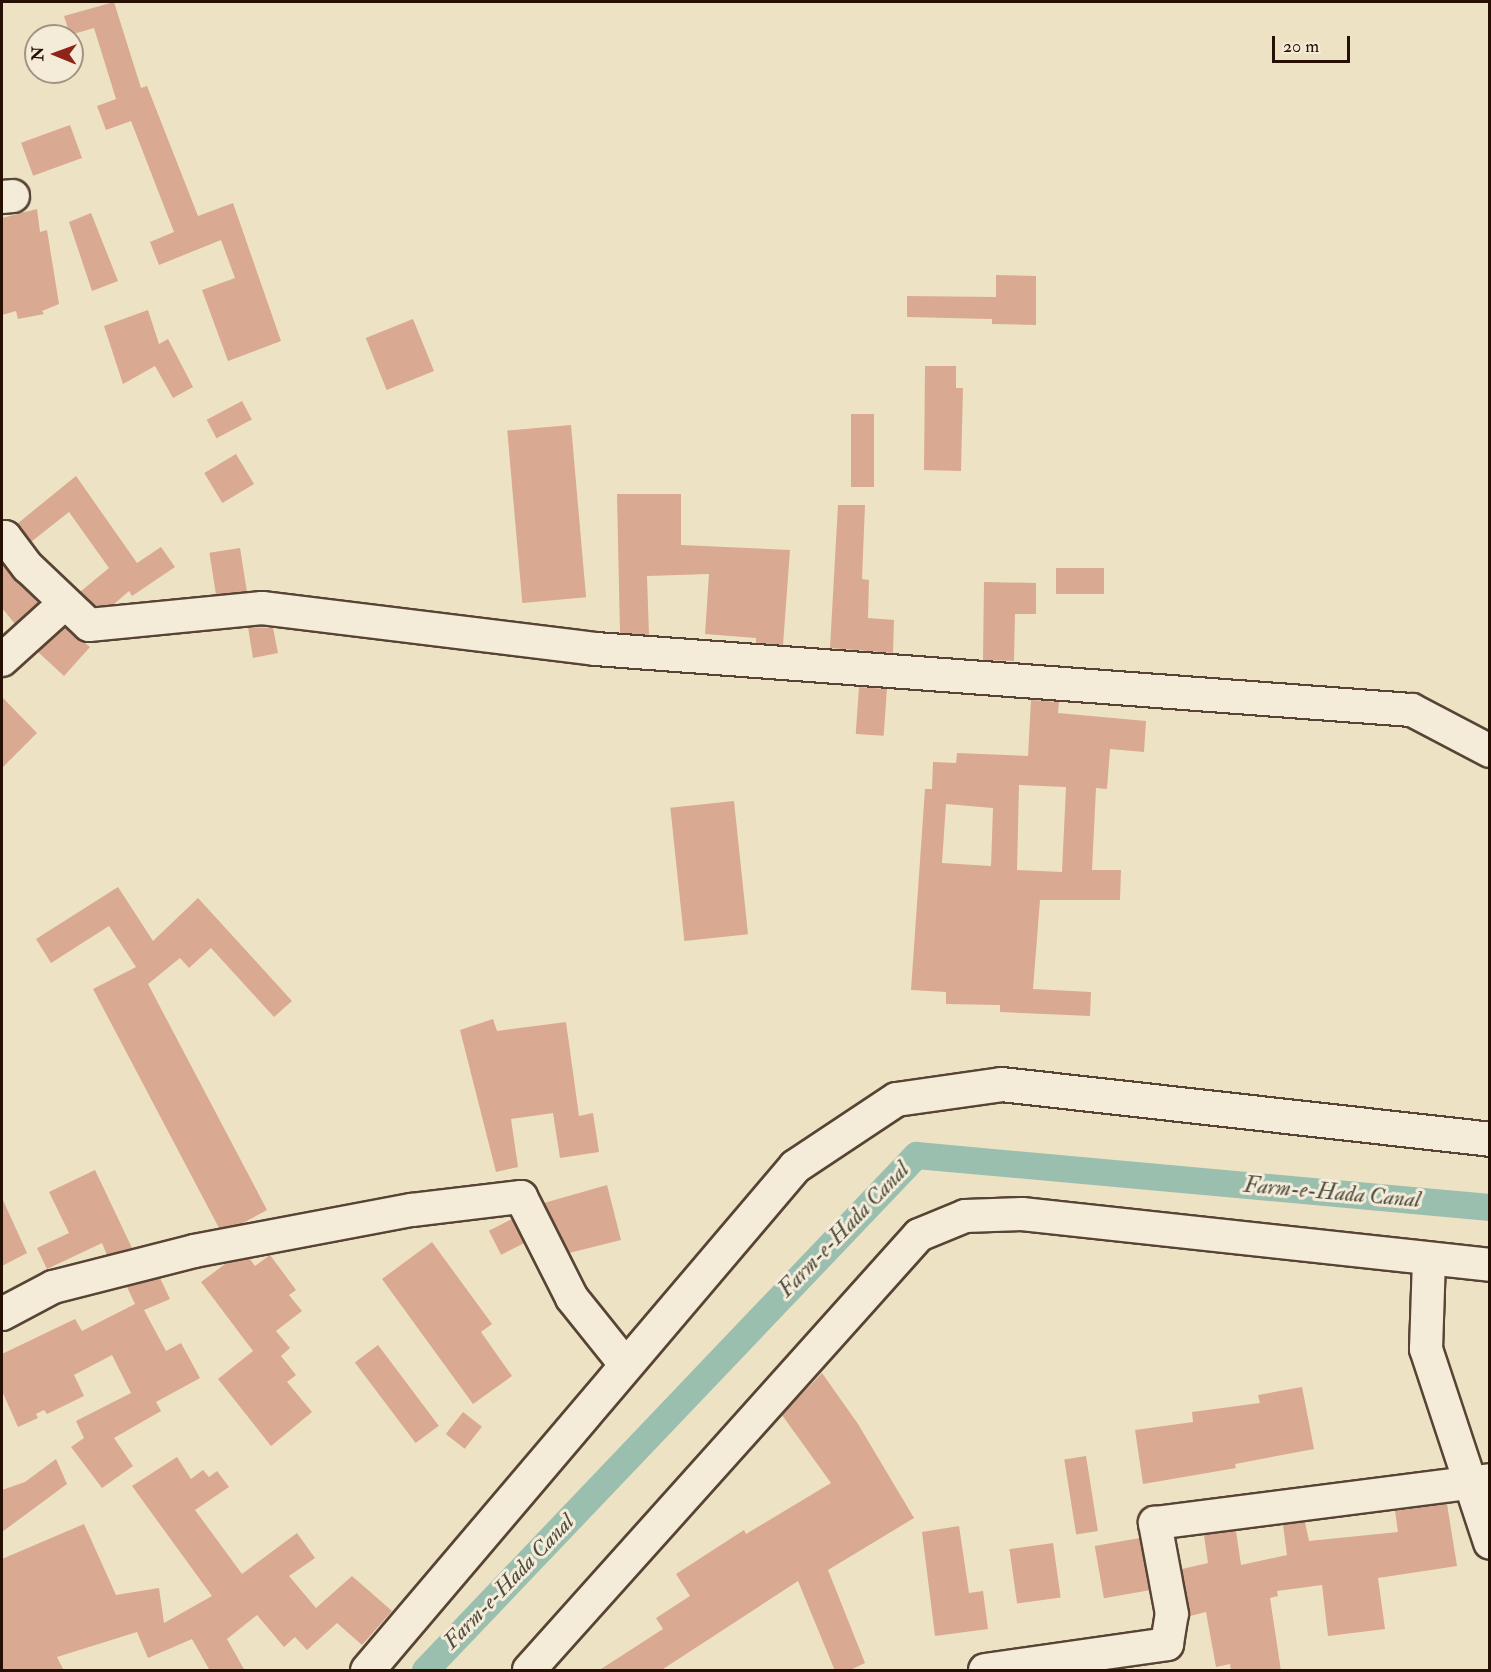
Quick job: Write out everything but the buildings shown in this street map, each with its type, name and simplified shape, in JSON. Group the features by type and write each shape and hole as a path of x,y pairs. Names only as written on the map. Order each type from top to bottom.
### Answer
{"street":[{"path":"2,538 5,537 64,604 89,625 262,609 596,649 1412,710 1490,751"},
{"path":"2,660 64,604"},
{"path":"367,1671 624,1363 795,1166 896,1099 1001,1084 1490,1139"},
{"path":"2,1314 53,1287 194,1251 412,1210 521,1197 572,1298 624,1363"},
{"path":"547,1664 920,1235 965,1216 1022,1214 1490,1265"},
{"path":"1429,1260 1426,1349 1478,1482 1490,1542"},
{"path":"985,1671 1167,1644 1172,1614 1155,1523 1478,1482"}],"waterway":[{"name":"Farm-e-Hada Canal","path":"425,1670 916,1155 1490,1207"}]}
